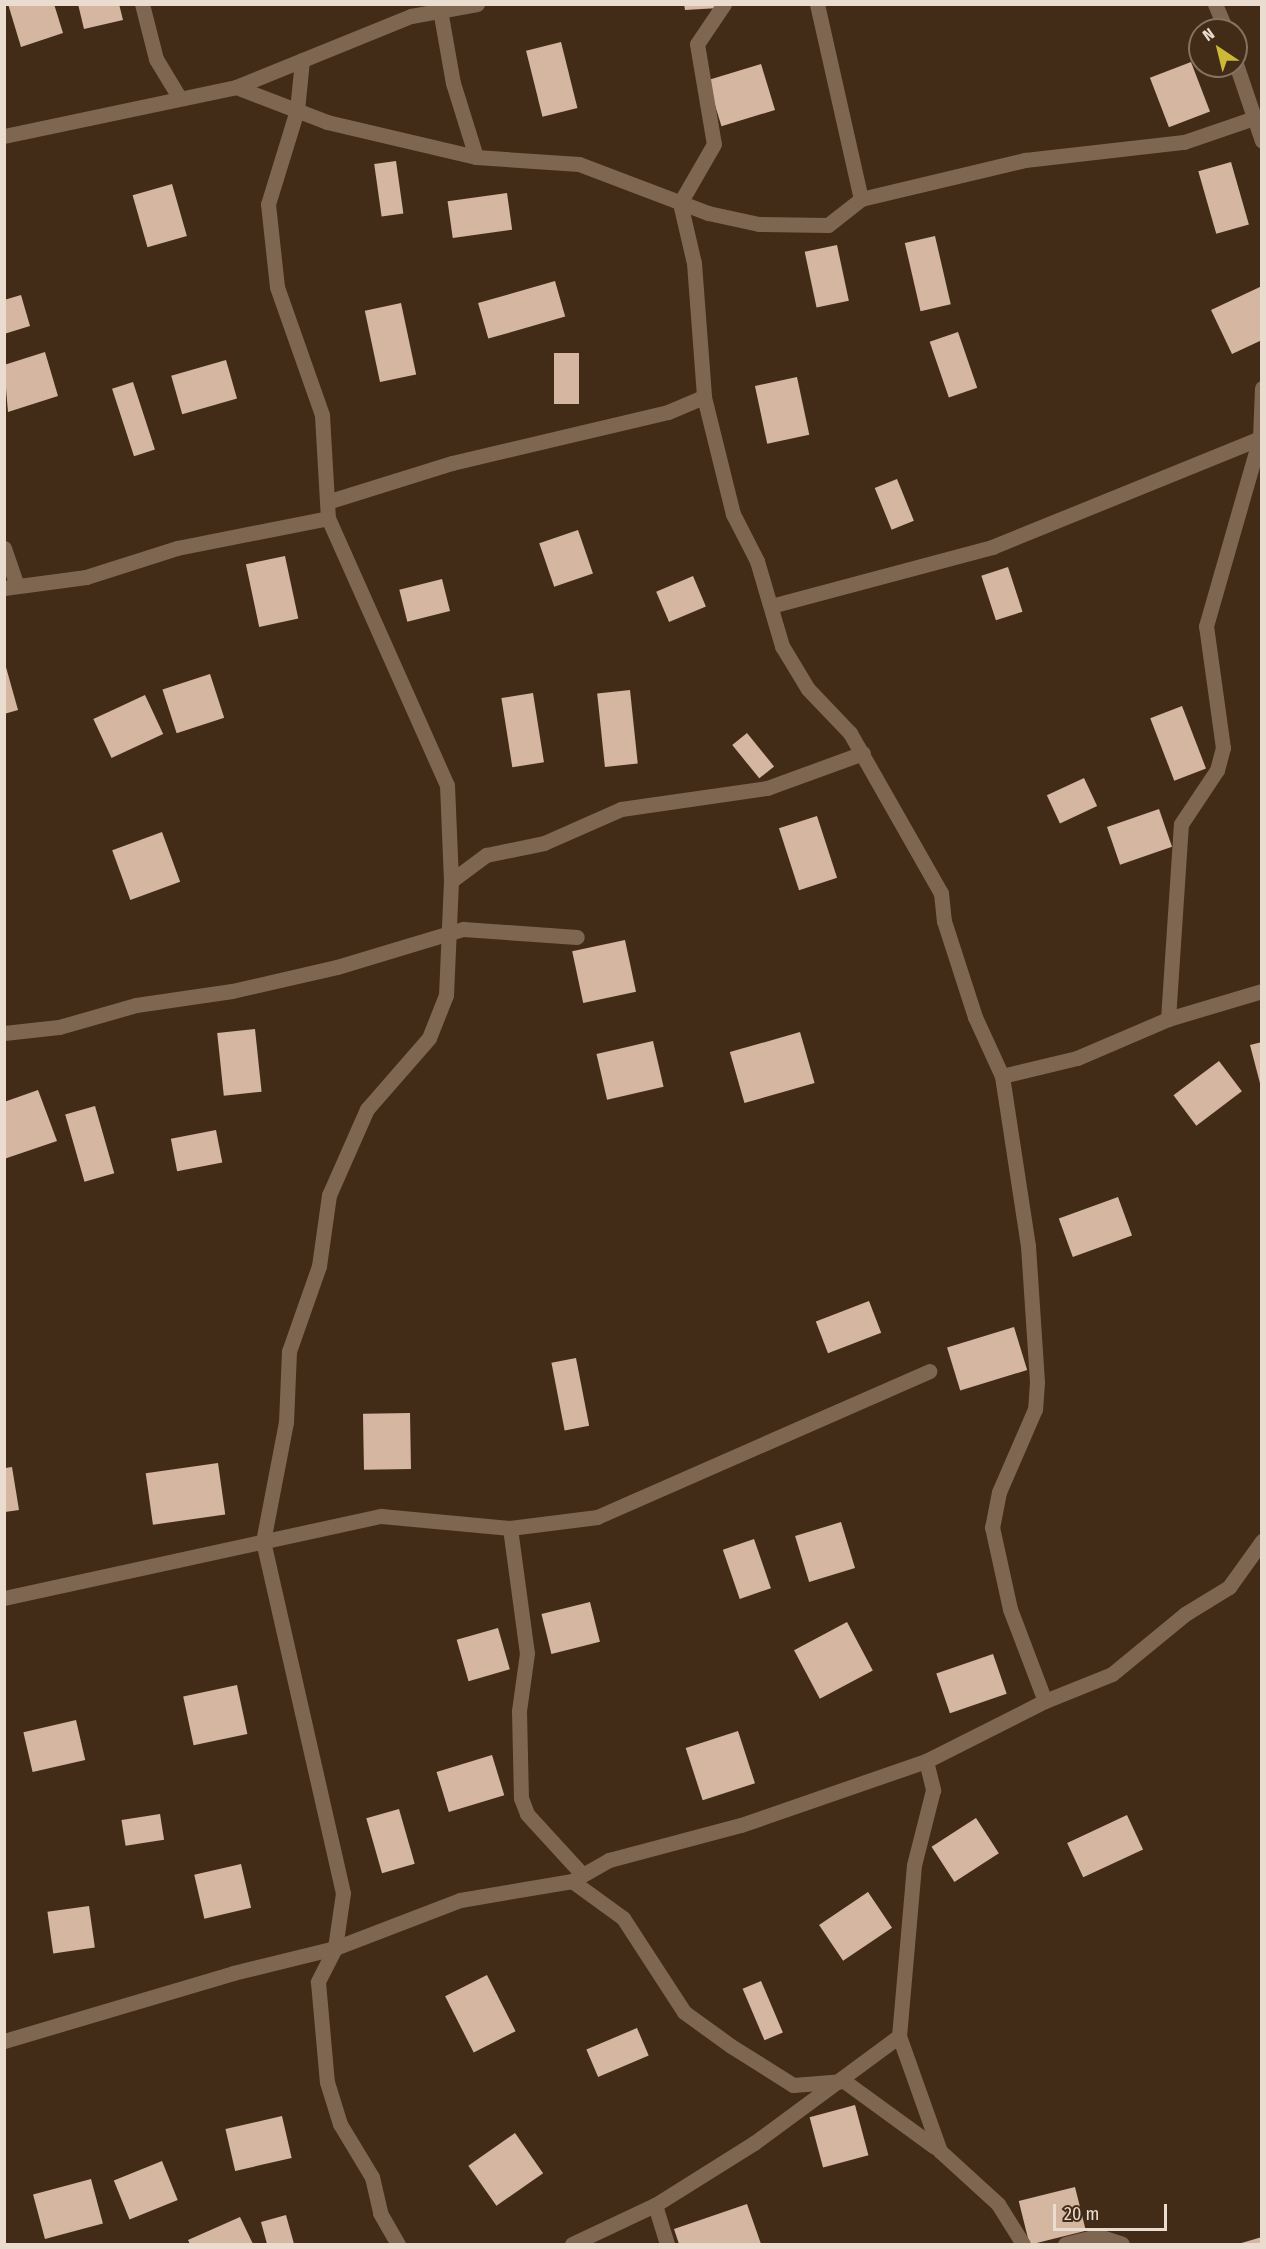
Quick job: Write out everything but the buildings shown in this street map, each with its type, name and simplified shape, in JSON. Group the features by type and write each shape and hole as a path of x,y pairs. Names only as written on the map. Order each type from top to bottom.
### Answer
{"street":[{"path":"142,4 156,60 179,97"},
{"path":"4,136 179,97 236,87 411,16 439,7 477,4"},
{"path":"723,4 697,44 714,144 680,203 694,263 704,397 733,514 757,561 788,659 863,753 908,842 941,893 944,921 975,1017 1002,1076 1028,1246 1037,1382 1035,1409 999,1492 992,1527 1010,1610 1045,1701"},
{"path":"817,4 861,199"},
{"path":"1215,4 1221,18"},
{"path":"439,7 453,84 476,157"},
{"path":"302,60 297,110 267,211 277,287 322,415 330,501 328,518 447,785 451,881 446,995 432,1031 371,1104 329,1196 319,1266 289,1351 286,1422 263,1541 338,1856 344,1911 335,1948 318,1982 327,2082 340,2124 372,2177 392,2241"},
{"path":"1241,78 1262,141"},
{"path":"236,87 327,122 476,157 579,164 680,203 759,224 815,227 837,220 861,199 1025,160 1184,142 1256,123"},
{"path":"1168,1019 1181,824 1217,770 1223,748 1206,626 1260,438 1262,388"},
{"path":"330,501 452,463 668,412 704,397"},
{"path":"771,606 992,548 1260,438"},
{"path":"4,548 11,587 86,577 177,548 328,518"},
{"path":"451,881 486,855 544,843 621,809 767,788 863,753"},
{"path":"4,1033 59,1027 136,1005 231,991 337,967 450,932 577,937"},
{"path":"1002,1076 1096,1051 1168,1019 1262,991"},
{"path":"4,1598 381,1516 510,1528 597,1517 929,1371"},
{"path":"510,1528 527,1653 519,1711 520,1798 527,1814 577,1878 623,1918 684,2012 731,2046 793,2085 844,2081 940,2151 998,2204 1023,2244"},
{"path":"4,2041 233,1973 335,1948 460,1900 577,1878 609,1860 741,1825 926,1761 1045,1701 1112,1674 1185,1614 1229,1587 1262,1541"},
{"path":"926,1761 933,1790 914,1865 899,2036 940,2151"},
{"path":"572,2244 655,2205 844,2081 899,2036"},
{"path":"655,2205 667,2244"},
{"path":"1065,2244 1098,2236 1122,2244"}]}
